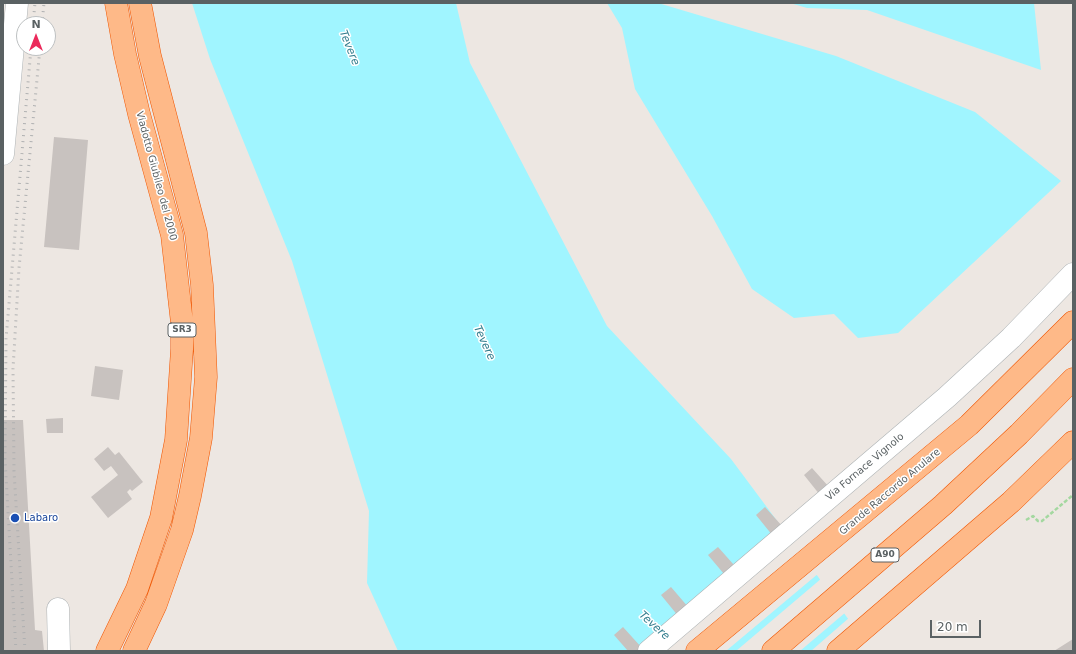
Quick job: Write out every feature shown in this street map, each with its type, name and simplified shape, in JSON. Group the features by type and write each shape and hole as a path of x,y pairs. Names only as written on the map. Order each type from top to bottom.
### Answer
{"highway":[{"name":"Viadotto Giubileo del 2000","path":"107,651 139,583 161,518 176,440 182,349 182,323 172,235 139,114 124,48 116,3"},
{"name":"SR3","path":"134,651 161,590 183,524 201,438 206,377 203,292 196,233 152,63 140,3"},
{"name":"Grande Raccordo Anulare","path":"697,651 969,425 1073,322"},
{"name":"A90","path":"773,651 943,505 1073,379"},
{"path":"838,651 1011,502 1073,442"}],"street":[{"path":"3,154 17,3"},
{"name":"Via Fornace Vignolo","path":"649,651 947,397 1011,338 1073,274"},
{"path":"58,609 58,651"}],"path":[{"path":"1026,520 1033,516 1038,521 1042,521 1073,495"}],"water":[{"name":"Tevere","path":"192,3 456,3 470,63 607,326 731,459 804,557 871,651 398,651 367,583 369,511 292,261 210,59"},
{"path":"607,3 658,3 836,56 975,112 1061,181 898,333 858,338 834,314 794,318 752,289 712,216 635,89 622,28"},
{"path":"790,3 1034,3 1041,70 867,10 807,8"}],"pier":[{"path":"784,526 819,573 726,651 638,651"},
{"path":"822,578 846,612 800,651 736,651"},
{"path":"850,617 873,651 811,651"}],"building":[{"path":"54,137 88,140 79,250 44,247"},
{"path":"95,366 123,370 119,400 91,396"},
{"path":"63,418 63,433 47,433 46,419"},
{"name":"Labaro","path":"3,420 23,420 35,630 42,631 44,651 3,651"},
{"path":"108,447 115,455 119,452 143,482 132,491 130,489 127,492 132,499 108,518 91,497 118,475 111,466 104,471 94,459"},
{"path":"812,468 829,487 820,495 804,475"},
{"path":"765,507 783,527 773,536 756,515"},
{"path":"718,547 734,565 724,574 708,555"},
{"path":"671,587 689,608 679,617 661,595"},
{"path":"623,627 642,648 638,651 628,651 614,635"},
{"path":"1073,639 1073,651 1054,651"}],"railway":[{"path":"34,16 35,3"},
{"path":"43,16 44,3"},
{"path":"16,651 5,459 6,339 30,56"},
{"path":"25,651 14,471 13,369 19,268 39,56"}],"place":[{"name":"Labaro","path":"15,518"}]}
